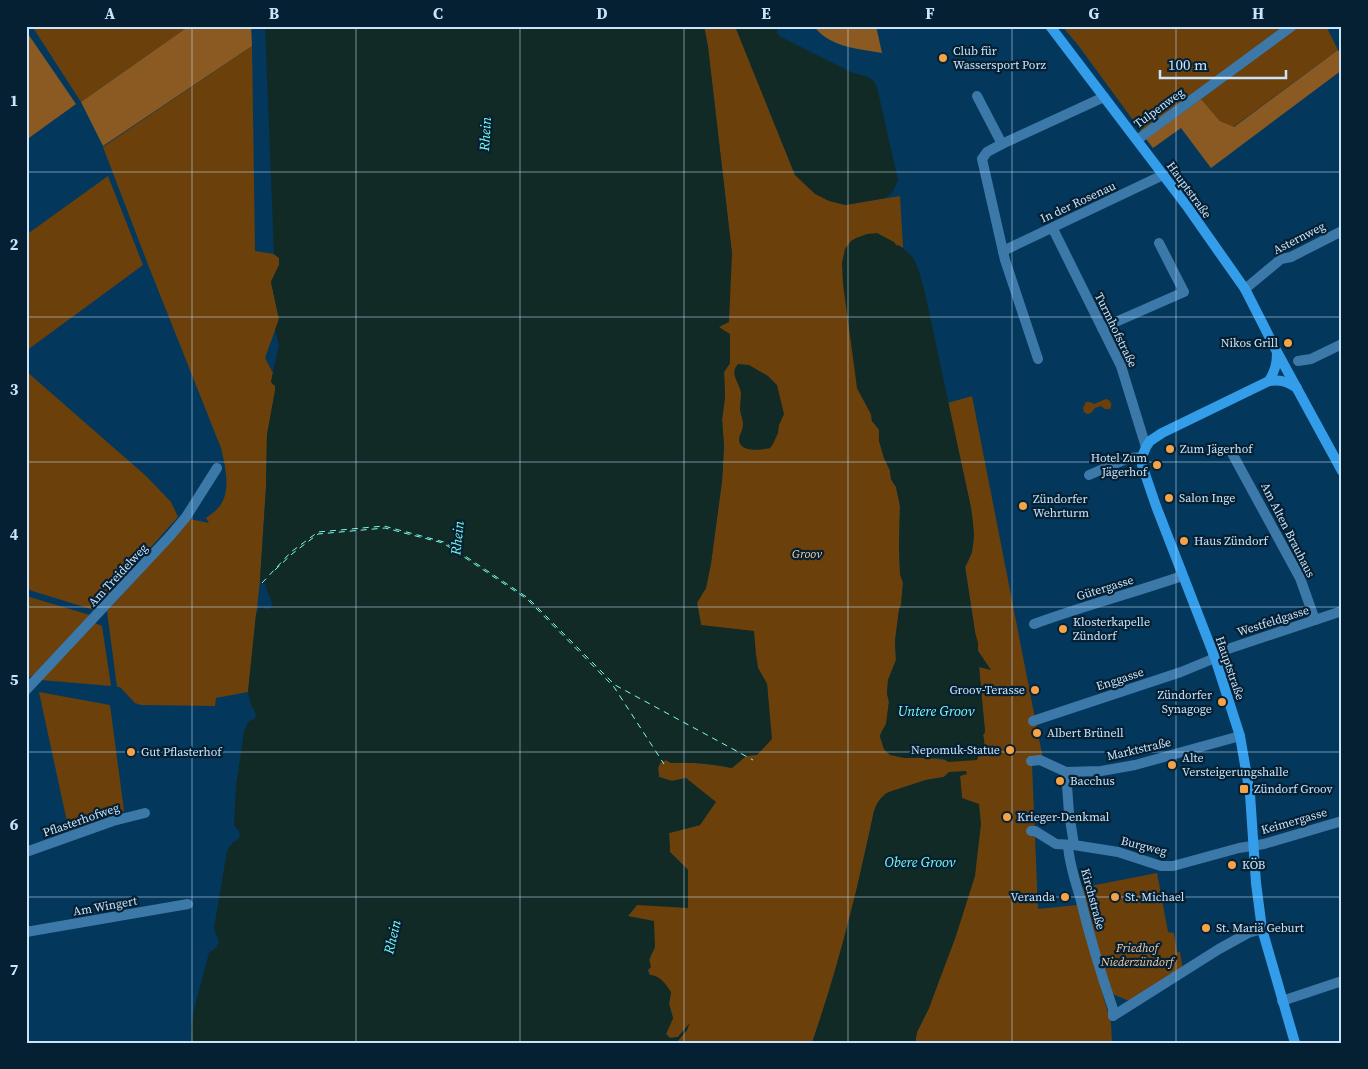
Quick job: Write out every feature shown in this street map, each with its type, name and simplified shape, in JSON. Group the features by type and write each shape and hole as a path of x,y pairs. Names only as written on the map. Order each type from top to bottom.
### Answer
{"main road":[{"name":"Hauptstraße","path":"1050,26 1163,175 1245,289 1342,471"},
{"path":"1269,381 1275,371 1277,352"},
{"path":"1144,452 1150,441 1162,433 1269,381 1282,380 1297,388"},
{"name":"Hauptstraße","path":"1144,452 1142,465 1144,475 1214,656 1240,736 1250,794 1258,905 1262,929 1294,1043"}],"street":[{"name":"Tulpenweg","path":"1137,140 1292,26"},
{"path":"977,96 1002,144"},
{"path":"1038,359 1005,260 982,160 987,152 1002,144 1104,97"},
{"name":"In der Rosenau","path":"1003,251 1163,175"},
{"name":"Turmhofstraße","path":"1053,228 1121,366 1144,452"},
{"name":"Asternweg","path":"1245,289 1281,259 1342,230"},
{"path":"1102,328 1184,292 1160,244"},
{"path":"1298,360 1311,359 1342,344"},
{"path":"1089,475 1144,452"},
{"name":"Am Alten Brauhaus","path":"1233,455 1300,578 1315,620"},
{"name":"Am Treidelweg","path":"26,690 170,536 186,517 217,468"},
{"name":"Gütergasse","path":"1034,624 1182,576"},
{"name":"Westfeldgasse","path":"1214,656 1342,612"},
{"name":"Enggasse","path":"1033,721 1180,672 1214,656"},
{"name":"Marktstraße","path":"1031,761 1040,760 1066,772 1101,771 1135,765 1240,736"},
{"name":"Kirchstraße","path":"1066,772 1071,845 1069,856 1096,956 1113,1009 1113,1016 1219,949 1248,933 1262,929"},
{"name":"Pflasterhofweg","path":"26,852 114,821 145,813"},
{"name":"Keimergasse","path":"1253,846 1342,821"},
{"name":"Burgweg","path":"1031,831 1035,831 1056,844 1118,852 1161,866 1173,866 1253,846"},
{"name":"Am Wingert","path":"26,932 188,904"},
{"path":"1282,1001 1342,981"}],"green space":[{"path":"32,26 189,26 81,102"},
{"name":"Groov","path":"704,26 735,26 795,175 845,205 900,196 903,248 895,245 857,388 871,414 872,421 879,430 879,441 891,479 896,487 900,506 900,574 903,583 895,641 896,660 888,680 887,694 889,702 886,724 880,735 887,753 946,760 977,758 983,748 983,735 985,732 979,667 990,669 978,651 965,566 972,553 974,535 971,508 948,403 972,396 1044,764 1032,764 1038,909 1077,905 1111,1023 1112,1043 915,1043 917,1032 929,1008 962,799 960,776 947,774 944,777 926,780 885,794 874,811 843,943 812,1043 676,1043 687,1030 688,1025 678,1037 670,1038 666,1034 673,1018 669,1004 671,992 657,982 650,974 648,963 655,947 628,916 637,905 688,870 670,852 669,833 700,825 686,778 672,781 659,777 658,768 660,763 666,760 671,763 717,765 732,768 746,756 769,711 767,684 758,668 756,655 701,625 697,602 706,588 722,481 724,372 730,363 719,327 732,254"},
{"path":"1062,26 1285,26 1141,131"},
{"path":"1299,26 1326,26 1338,50 1233,127 1220,121 1201,99"},
{"path":"252,46 255,251 274,254 279,258 279,265 271,282 279,319 265,358 273,373 271,382 275,386 275,391 267,435 266,488 260,580 248,692 216,698 215,706 141,705 135,703 120,687 117,687 107,611 190,519 209,523 206,518 218,508 224,498 226,477 221,448 103,147"},
{"path":"108,176 143,265 26,351 26,235"},
{"path":"26,371 146,476 171,502 178,517 94,610 26,589"},
{"path":"1106,399 1111,403 1110,409 1105,409 1101,406 1095,408 1091,413 1087,414 1084,412 1083,408 1086,402 1094,404"},
{"path":"26,596 90,615 32,676 26,678"},
{"path":"95,623 102,626 111,686 41,680"},
{"path":"39,692 110,705 124,811 69,831"},
{"name":"Friedhof Niederzündorf","path":"1157,873 1168,932 1174,933 1177,952 1180,952 1183,970 1132,1002 1110,993 1080,888"}],"shaded area":[{"path":"189,26 251,26 252,46 103,146 81,102"},
{"path":"814,26 851,26 852,29 876,26 882,53 836,43 827,39"},
{"path":"26,31 76,104 26,140"},
{"path":"1338,50 1342,59 1342,70 1211,168 1181,128 1153,148 1146,139 1201,99 1220,121 1234,127"}],"water":[{"name":"Rhein","path":"265,26 704,26 732,254 729,322 719,327 730,334 730,363 724,372 722,481 706,588 697,603 701,625 754,631 758,668 767,684 772,739 757,755 746,756 732,768 702,763 671,763 666,760 660,763 658,768 659,777 672,781 686,778 716,802 700,825 669,833 670,852 688,870 688,908 637,905 628,916 654,921 655,947 649,959 651,967 647,971 649,975 656,976 662,980 671,992 669,1004 673,1018 666,1034 670,1038 678,1037 690,1023 687,1030 676,1043 193,1043 191,1030 194,1009 209,953 217,947 219,941 214,928 227,851 240,836 239,831 234,825 236,786 244,732 248,722 255,718 256,714 251,705 248,692 256,614 262,606 265,609 269,609 272,606 266,586 260,580 266,488 267,435 275,391 275,386 271,382 279,345 275,330 279,319 271,282 279,265 279,258 274,254"},
{"path":"735,26 778,26 777,33 781,37 853,73 868,77 874,81 877,87 898,180 892,193 885,198 845,205 829,201 815,194 795,175"},
{"name":"Untere Groov","path":"877,233 894,242 908,253 913,258 919,271 971,508 974,530 973,545 965,567 978,651 991,670 979,667 985,732 983,735 984,746 977,760 948,762 943,758 904,758 890,755 884,749 880,737 886,724 889,702 887,693 888,680 896,660 895,641 903,583 900,574 900,506 896,487 891,479 890,470 879,441 879,429 872,421 871,414 857,388 843,284 842,263 845,249 851,241 867,234"},
{"path":"738,364 749,365 768,376 777,385 784,414 778,433 770,448 752,450 740,444 739,438 743,424 740,409 741,393 734,374"},
{"name":"Obere Groov","path":"966,771 967,774 960,776 962,798 979,804 981,824 975,876 956,936 929,1008 917,1032 915,1043 812,1043 839,957 874,811 878,802 889,792 926,780 944,777 949,772"}],"ferry route":[{"path":"262,583 291,552 318,532 384,526 444,542 528,598 615,685 753,760"},
{"path":"275,570 318,534 385,528 443,543 527,599 614,687 664,764"}],"place":[{"name":"Club für Wassersport Porz","path":"943,58"},
{"name":"Nikos Grill","path":"1288,343"},
{"name":"Zum Jägerhof","path":"1170,449"},
{"name":"Hotel Zum Jägerhof","path":"1157,465"},
{"name":"Salon Inge","path":"1169,498"},
{"name":"Zündorfer Wehrturm","path":"1023,506"},
{"name":"Haus Zündorf","path":"1184,541"},
{"name":"Klosterkapelle Zündorf","path":"1063,629"},
{"name":"Groov-Terasse","path":"1035,690"},
{"name":"Zündorfer Synagoge","path":"1222,702"},
{"name":"Albert Brünell","path":"1037,733"},
{"name":"Nepomuk-Statue","path":"1010,750"},
{"name":"Gut Pflasterhof","path":"131,752"},
{"name":"Alte Versteigerungshalle","path":"1172,765"},
{"name":"Bacchus","path":"1060,781"},
{"name":"Zündorf Groov","path":"1244,789"},
{"name":"Krieger-Denkmal","path":"1007,817"},
{"name":"KÖB","path":"1232,865"},
{"name":"Veranda","path":"1065,897"},
{"name":"St. Michael","path":"1115,897"},
{"name":"St. Mariä Geburt","path":"1206,928"}]}
